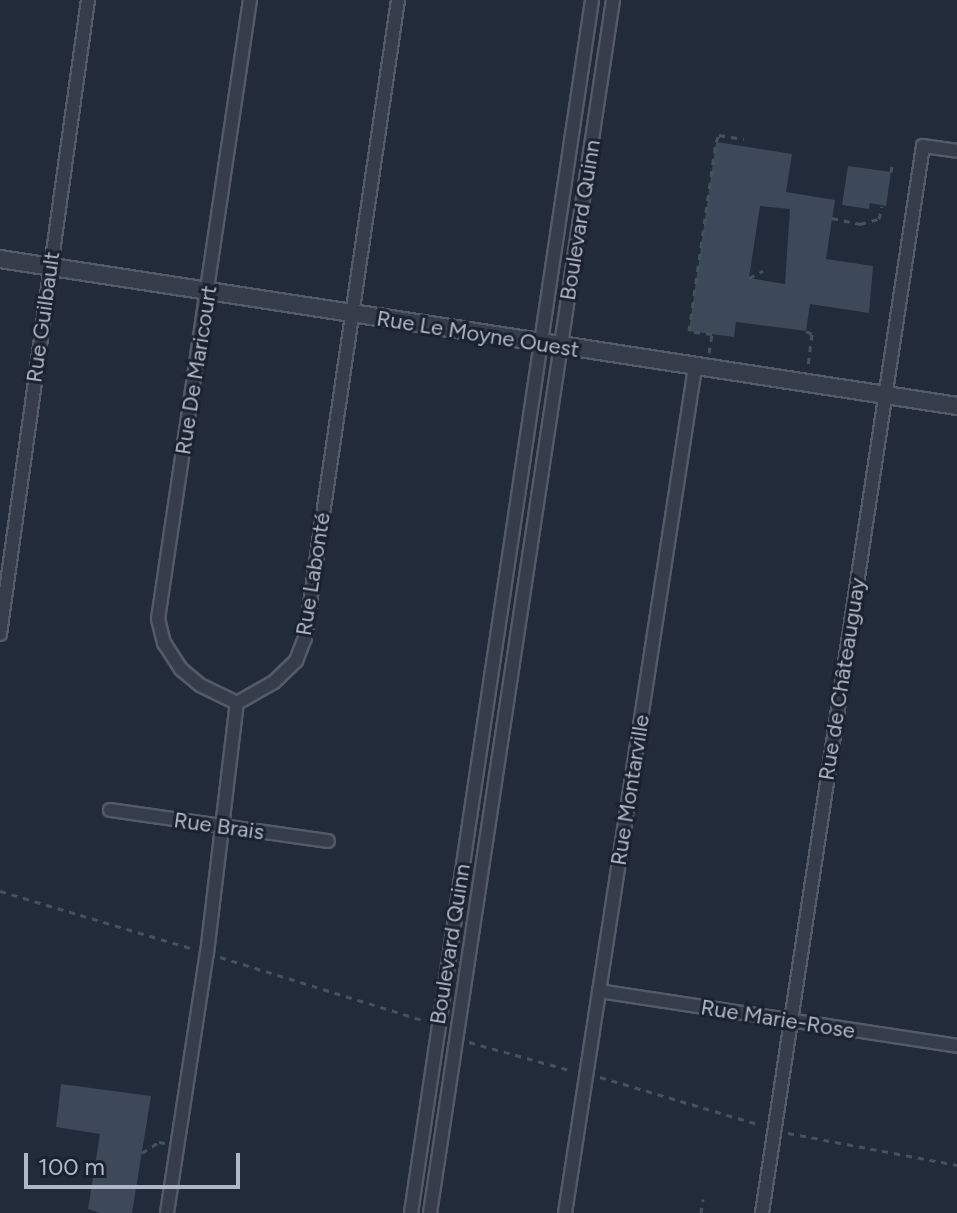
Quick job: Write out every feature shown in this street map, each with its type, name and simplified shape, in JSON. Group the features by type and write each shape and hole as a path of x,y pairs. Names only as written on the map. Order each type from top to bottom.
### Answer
{"street":[{"name":"Rue Guilbault","path":"0,634 88,0"},
{"name":"Rue De Maricourt","path":"237,703 200,685 181,669 164,643 158,619 250,0"},
{"name":"Rue Labonté","path":"237,703 274,682 296,661 305,638 398,0"},
{"name":"Boulevard Quinn","path":"411,1213 592,0"},
{"name":"Boulevard Quinn","path":"430,1213 613,0"},
{"name":"Rue de Châteauguay","path":"762,1213 923,146 957,151"},
{"name":"Rue Le Moyne Ouest","path":"0,259 957,406"},
{"name":"Rue Montarville","path":"565,1213 701,367"},
{"path":"490,674 511,677"},
{"path":"167,1213 237,703"},
{"name":"Rue Brais","path":"110,810 328,841"},
{"name":"Rue Marie-Rose","path":"599,991 957,1046"}],"path":[{"path":"701,367 712,334 689,331 716,142 719,135 744,139"},
{"path":"891,172 893,160"},
{"path":"832,218 860,224 879,219 882,206"},
{"path":"749,278 763,271"},
{"path":"806,331 812,334 806,384"},
{"path":"0,891 192,949"},
{"path":"213,955 432,1023"},
{"path":"462,1040 577,1072"},
{"path":"596,1076 763,1126"},
{"path":"789,1134 957,1165"},
{"path":"142,1153 159,1142 177,1145"},
{"path":"701,1213 703,1199"}],"building":[{"path":"716,142 792,154 786,192 835,200 826,259 873,266 869,313 810,304 806,331 736,322 734,337 689,331","holes":["760,206 790,209 785,284 749,278"]},
{"path":"848,166 891,172 886,206 870,203 869,209 842,205"},
{"path":"61,1084 151,1096 132,1213 100,1213 88,1209 100,1134 56,1127"}]}
